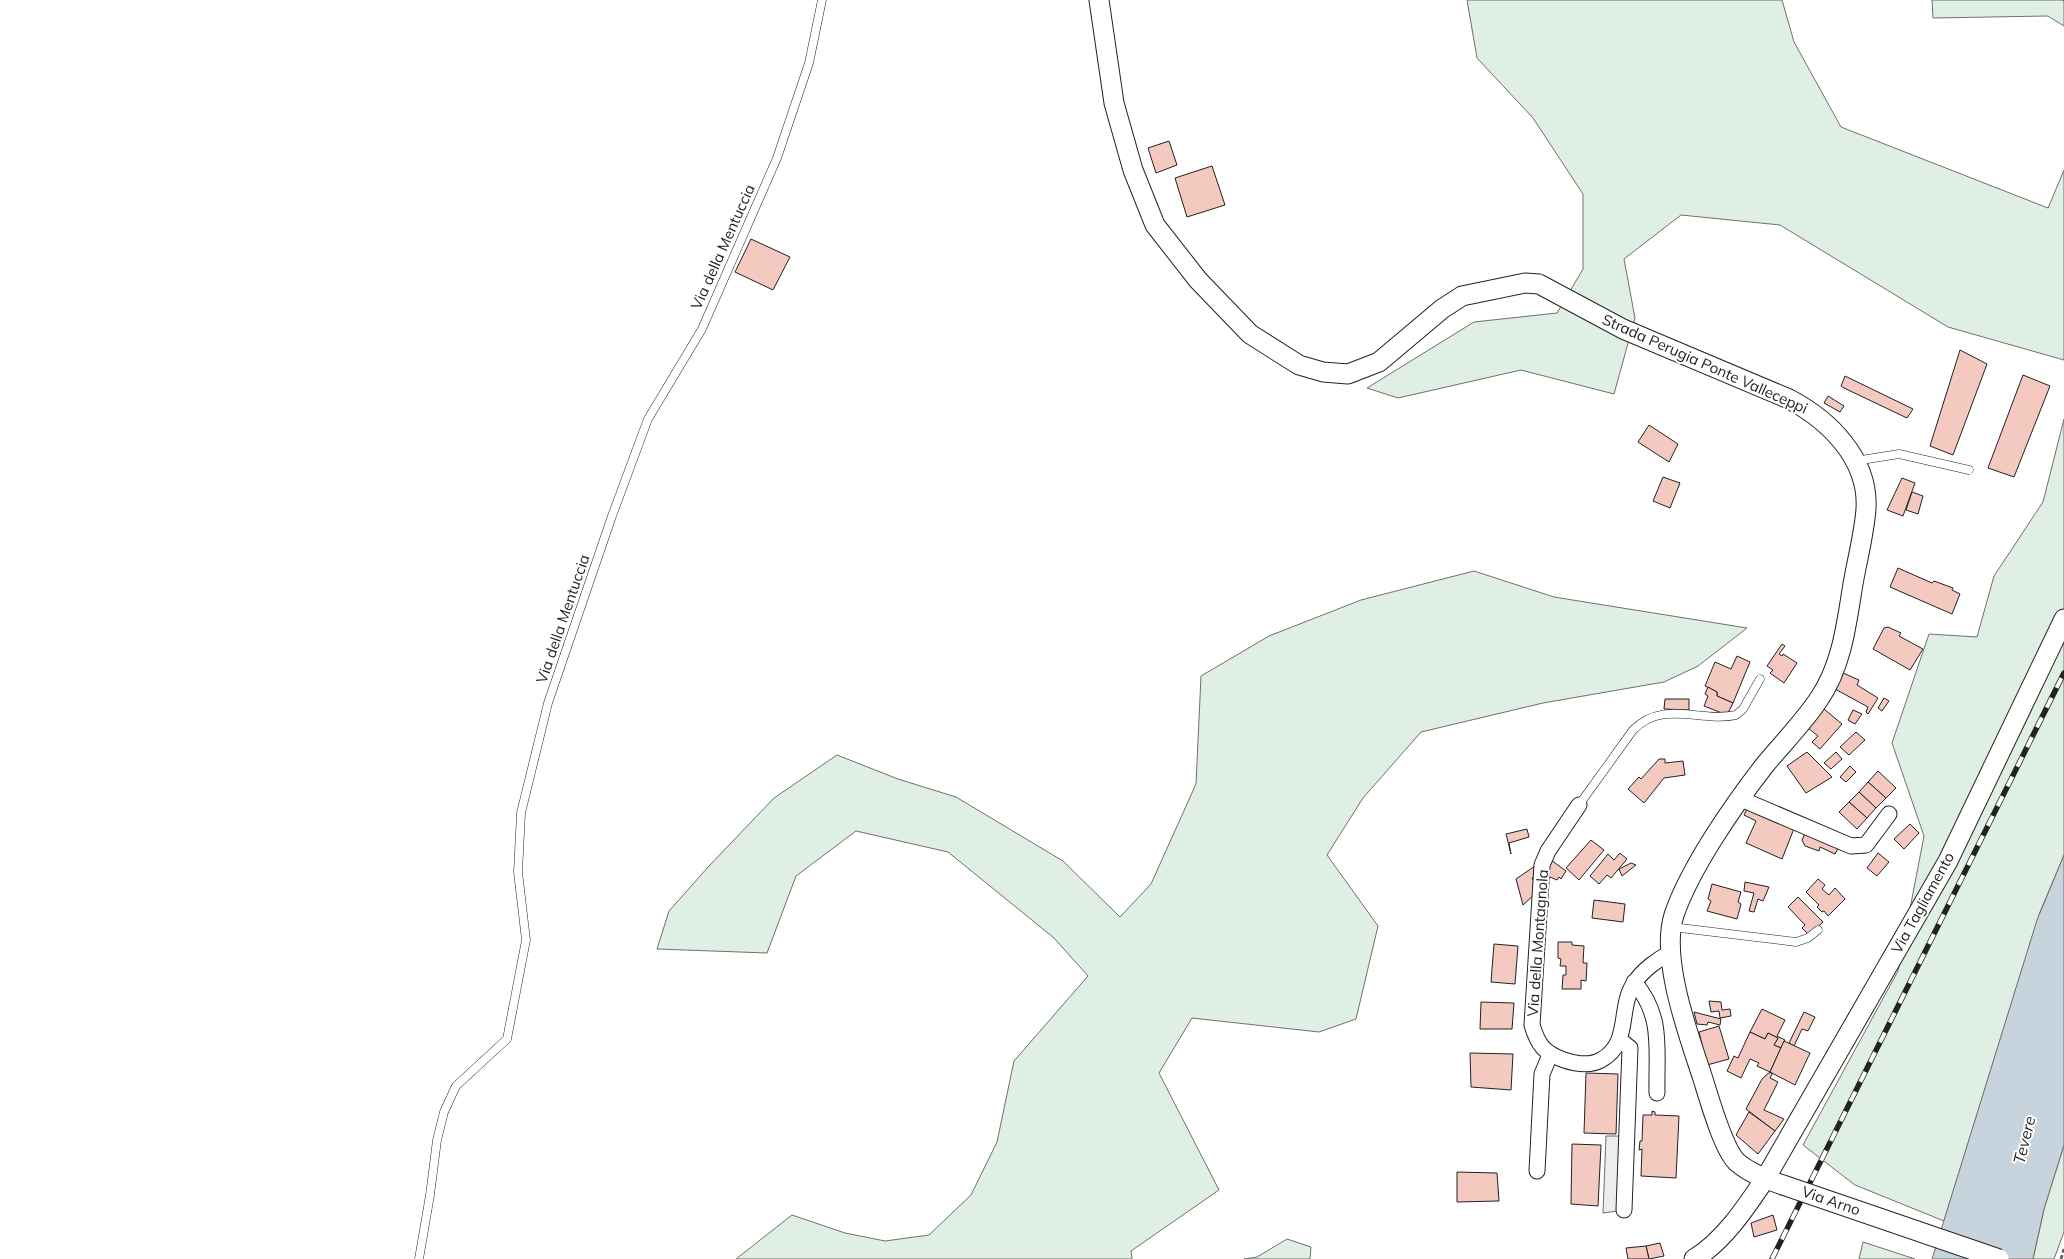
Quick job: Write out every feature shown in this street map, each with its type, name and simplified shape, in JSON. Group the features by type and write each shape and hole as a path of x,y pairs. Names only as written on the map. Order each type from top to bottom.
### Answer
{"street":[{"name":"Strada Perugia Ponte Valleceppi","path":"1099,1 1114,103 1133,170 1155,225 1198,280 1250,334 1299,365 1323,372 1348,374 1379,362 1442,309 1462,296 1526,283 1539,284 1623,329 1789,399 1811,411 1844,442 1855,461 1862,480 1866,508 1843,646 1820,698 1763,768 1703,856 1674,916 1670,939 1670,953 1684,1022 1712,1108 1729,1150 1736,1162 1765,1178"},
{"name":"Via Tagliamento","path":"1765,1178 1948,861 2011,725 2064,619"},
{"path":"1741,799 1851,846 1866,845 1889,814"},
{"name":"Via della Montagnola","path":"1550,1055 1537,1040 1532,1025 1542,865 1548,851 1579,805"},
{"path":"1537,1171 1542,1074 1550,1055 1570,1062 1593,1064 1610,1055 1620,1040 1629,995 1634,982 1658,959 1670,953"},
{"path":"1634,982 1645,994 1653,1010 1656,1023 1657,1093"},
{"path":"1620,1040 1630,1048 1624,1210"},
{"path":"1694,1259 1722,1235 1746,1206 1765,1178"},
{"name":"Via Arno","path":"1765,1178 1999,1259"}],"lane":[{"name":"Via della Mentuccia","path":"419,1259 437,1140 444,1112 456,1086 507,1038 526,940 518,872 521,813 548,703 612,516 648,419 702,329 777,158 809,63 822,0"},
{"path":"1855,461 1899,454 1969,470"},
{"path":"1579,805 1633,730 1641,722 1675,713 1736,715 1743,709 1760,679"},
{"path":"1672,927 1796,942 1808,938 1818,930"}],"path":[{"path":"2061,1259 2064,1249"}],"green space":[{"path":"1467,0 1782,0 1794,42 1841,127 2048,208 2064,170 2064,360 1948,327 1780,225 1681,215 1624,259 1635,318 1614,394 1521,370 1398,398 1367,388 1474,322 1557,313 1583,269 1583,194 1533,118 1477,58"},
{"path":"1932,0 2064,0 2064,26 2048,16 1933,18"},
{"path":"2064,419 2064,855 2040,912 1944,1221 1855,1185 1803,1145 1898,971 1924,836 1892,743 1929,634 1977,637 1994,576 2043,502"},
{"path":"1474,571 1554,597 1747,628 1698,666 1664,682 1543,703 1421,732 1363,798 1327,855 1378,926 1356,1019 1319,1032 1192,1018 1159,1073 1219,1190 1131,1251 1132,1259 736,1259 792,1215 845,1233 885,1241 929,1235 971,1195 997,1142 1014,1061 1088,976 1054,938 948,852 856,831 796,876 767,953 657,949 669,911 774,798 837,755 898,779 956,797 1063,861 1120,917 1151,884 1196,784 1201,676 1269,636 1361,600"},
{"path":"2064,1145 2064,1232 2054,1259 2033,1259 2044,1209"},
{"path":"1287,1239 1311,1247 1310,1259 1244,1259 1257,1257"},
{"path":"1863,1242 1915,1259 1859,1259"}],"shaded area":[{"path":"1606,1136 1627,1136 1624,1210 1603,1213"}],"water":[{"name":"Tevere","path":"2064,855 2064,1145 2044,1209 2033,1259 1932,1259 2037,920"}],"building":[{"path":"1169,141 1177,165 1156,173 1148,148"},
{"path":"1212,166 1225,205 1187,217 1175,178"},
{"path":"751,239 790,257 773,290 735,272"},
{"path":"1960,350 1987,364 1953,455 1930,446"},
{"path":"2023,375 2050,386 2014,477 1988,468"},
{"path":"1845,376 1913,409 1907,418 1844,388 1841,386"},
{"path":"1828,396 1844,406 1840,412 1824,403"},
{"path":"1649,425 1678,444 1669,462 1638,442"},
{"path":"1663,477 1680,483 1670,508 1653,501"},
{"path":"1902,478 1915,483 1903,516 1887,510"},
{"path":"1912,492 1923,496 1918,514 1906,510"},
{"path":"1898,568 1932,583 1934,581 1953,588 1952,590 1960,594 1952,614 1890,587"},
{"path":"1888,627 1901,633 1899,636 1923,649 1910,670 1873,649 1884,628"},
{"path":"1782,644 1785,646 1779,654 1782,656 1783,654 1797,663 1784,683 1770,673 1773,670 1767,666"},
{"path":"1737,656 1750,662 1733,703 1717,696 1717,692 1705,686 1715,662 1731,669"},
{"path":"1843,673 1859,680 1857,685 1878,698 1868,714 1866,712 1868,707 1835,689"},
{"path":"1708,687 1717,692 1717,696 1733,703 1727,715 1704,706 1708,696 1705,694"},
{"path":"1884,698 1889,701 1882,711 1878,708"},
{"path":"1665,699 1689,699 1689,710 1664,709"},
{"path":"1824,709 1842,724 1820,749 1812,742 1818,736 1808,728"},
{"path":"1853,710 1862,714 1855,724 1848,720"},
{"path":"1856,732 1865,740 1849,755 1840,747"},
{"path":"1807,752 1832,777 1806,793 1787,766"},
{"path":"1836,752 1842,759 1831,769 1824,763"},
{"path":"1659,759 1665,759 1665,763 1683,761 1685,775 1664,778 1644,803 1628,789 1639,777 1641,779"},
{"path":"1850,766 1856,772 1846,782 1840,777"},
{"path":"1878,771 1896,788 1886,798 1868,782"},
{"path":"1868,782 1886,798 1876,808 1859,792"},
{"path":"1859,792 1876,808 1867,818 1849,802"},
{"path":"1849,802 1867,818 1857,829 1839,812"},
{"path":"1749,805 1795,826 1782,859 1746,843 1756,821 1744,815"},
{"path":"1910,824 1919,833 1904,849 1894,839"},
{"path":"1527,829 1529,837 1509,843 1511,854 1506,834"},
{"path":"1806,831 1839,847 1835,854 1820,847 1819,851 1805,846 1802,840"},
{"path":"1591,840 1604,850 1579,880 1566,868"},
{"path":"1620,853 1627,859 1611,878 1607,875 1599,884 1590,876 1608,854 1614,860"},
{"path":"1878,853 1889,862 1877,876 1867,868"},
{"path":"1551,860 1566,871 1561,879 1559,877 1557,880 1545,875"},
{"path":"1631,863 1636,865 1622,876 1619,869"},
{"path":"1535,866 1539,874 1532,878 1536,885 1533,887 1536,893 1523,905 1516,879"},
{"path":"1818,879 1825,885 1822,889 1829,895 1835,888 1845,899 1828,916 1817,907 1819,905 1806,892"},
{"path":"1745,882 1769,887 1763,901 1758,899 1754,912 1749,911 1754,893 1744,891"},
{"path":"1712,884 1741,892 1738,902 1741,904 1737,919 1707,911 1711,901 1708,899"},
{"path":"1798,897 1823,922 1809,935 1802,928 1805,925 1788,907"},
{"path":"1594,900 1625,904 1623,922 1592,918"},
{"path":"1558,942 1572,942 1572,945 1584,946 1583,963 1587,963 1586,981 1581,980 1581,989 1562,989 1563,975 1566,975 1566,966 1560,966 1561,959 1558,958"},
{"path":"1494,944 1518,946 1515,984 1491,982"},
{"path":"1709,1001 1721,1002 1722,1010 1730,1009 1731,1016 1720,1018 1719,1011 1711,1012"},
{"path":"1481,1002 1514,1003 1512,1029 1480,1029"},
{"path":"1762,1009 1785,1020 1777,1036 1785,1040 1781,1048 1774,1045 1778,1038 1768,1033 1765,1039 1750,1032"},
{"path":"1694,1012 1721,1019 1720,1025 1708,1022 1707,1025 1697,1024"},
{"path":"1804,1012 1815,1017 1808,1031 1802,1029 1794,1046 1789,1043"},
{"path":"1719,1026 1729,1059 1707,1065 1699,1032"},
{"path":"1750,1032 1765,1039 1768,1033 1778,1038 1774,1045 1781,1048 1770,1072 1757,1066 1759,1063 1750,1059 1741,1078 1727,1071 1734,1056 1738,1058"},
{"path":"1784,1041 1810,1053 1795,1085 1770,1072"},
{"path":"1470,1053 1513,1054 1511,1090 1471,1087"},
{"path":"1770,1072 1772,1074 1770,1078 1778,1082 1764,1110 1784,1119 1775,1131 1746,1109 1762,1079"},
{"path":"1586,1073 1618,1074 1616,1134 1584,1133"},
{"path":"1652,1111 1655,1112 1655,1115 1679,1116 1676,1178 1641,1176 1642,1149 1639,1150 1640,1141 1642,1141 1643,1115 1652,1115"},
{"path":"1749,1112 1775,1131 1758,1154 1736,1135"},
{"path":"1572,1144 1601,1145 1598,1206 1571,1204"},
{"path":"1457,1172 1497,1173 1499,1201 1457,1202"},
{"path":"1773,1215 1777,1230 1754,1237 1751,1223"},
{"path":"1660,1243 1664,1256 1649,1259 1646,1246"},
{"path":"1646,1246 1649,1259 1628,1259 1626,1248"}],"railway":[{"path":"1772,1259 2064,673"}]}
